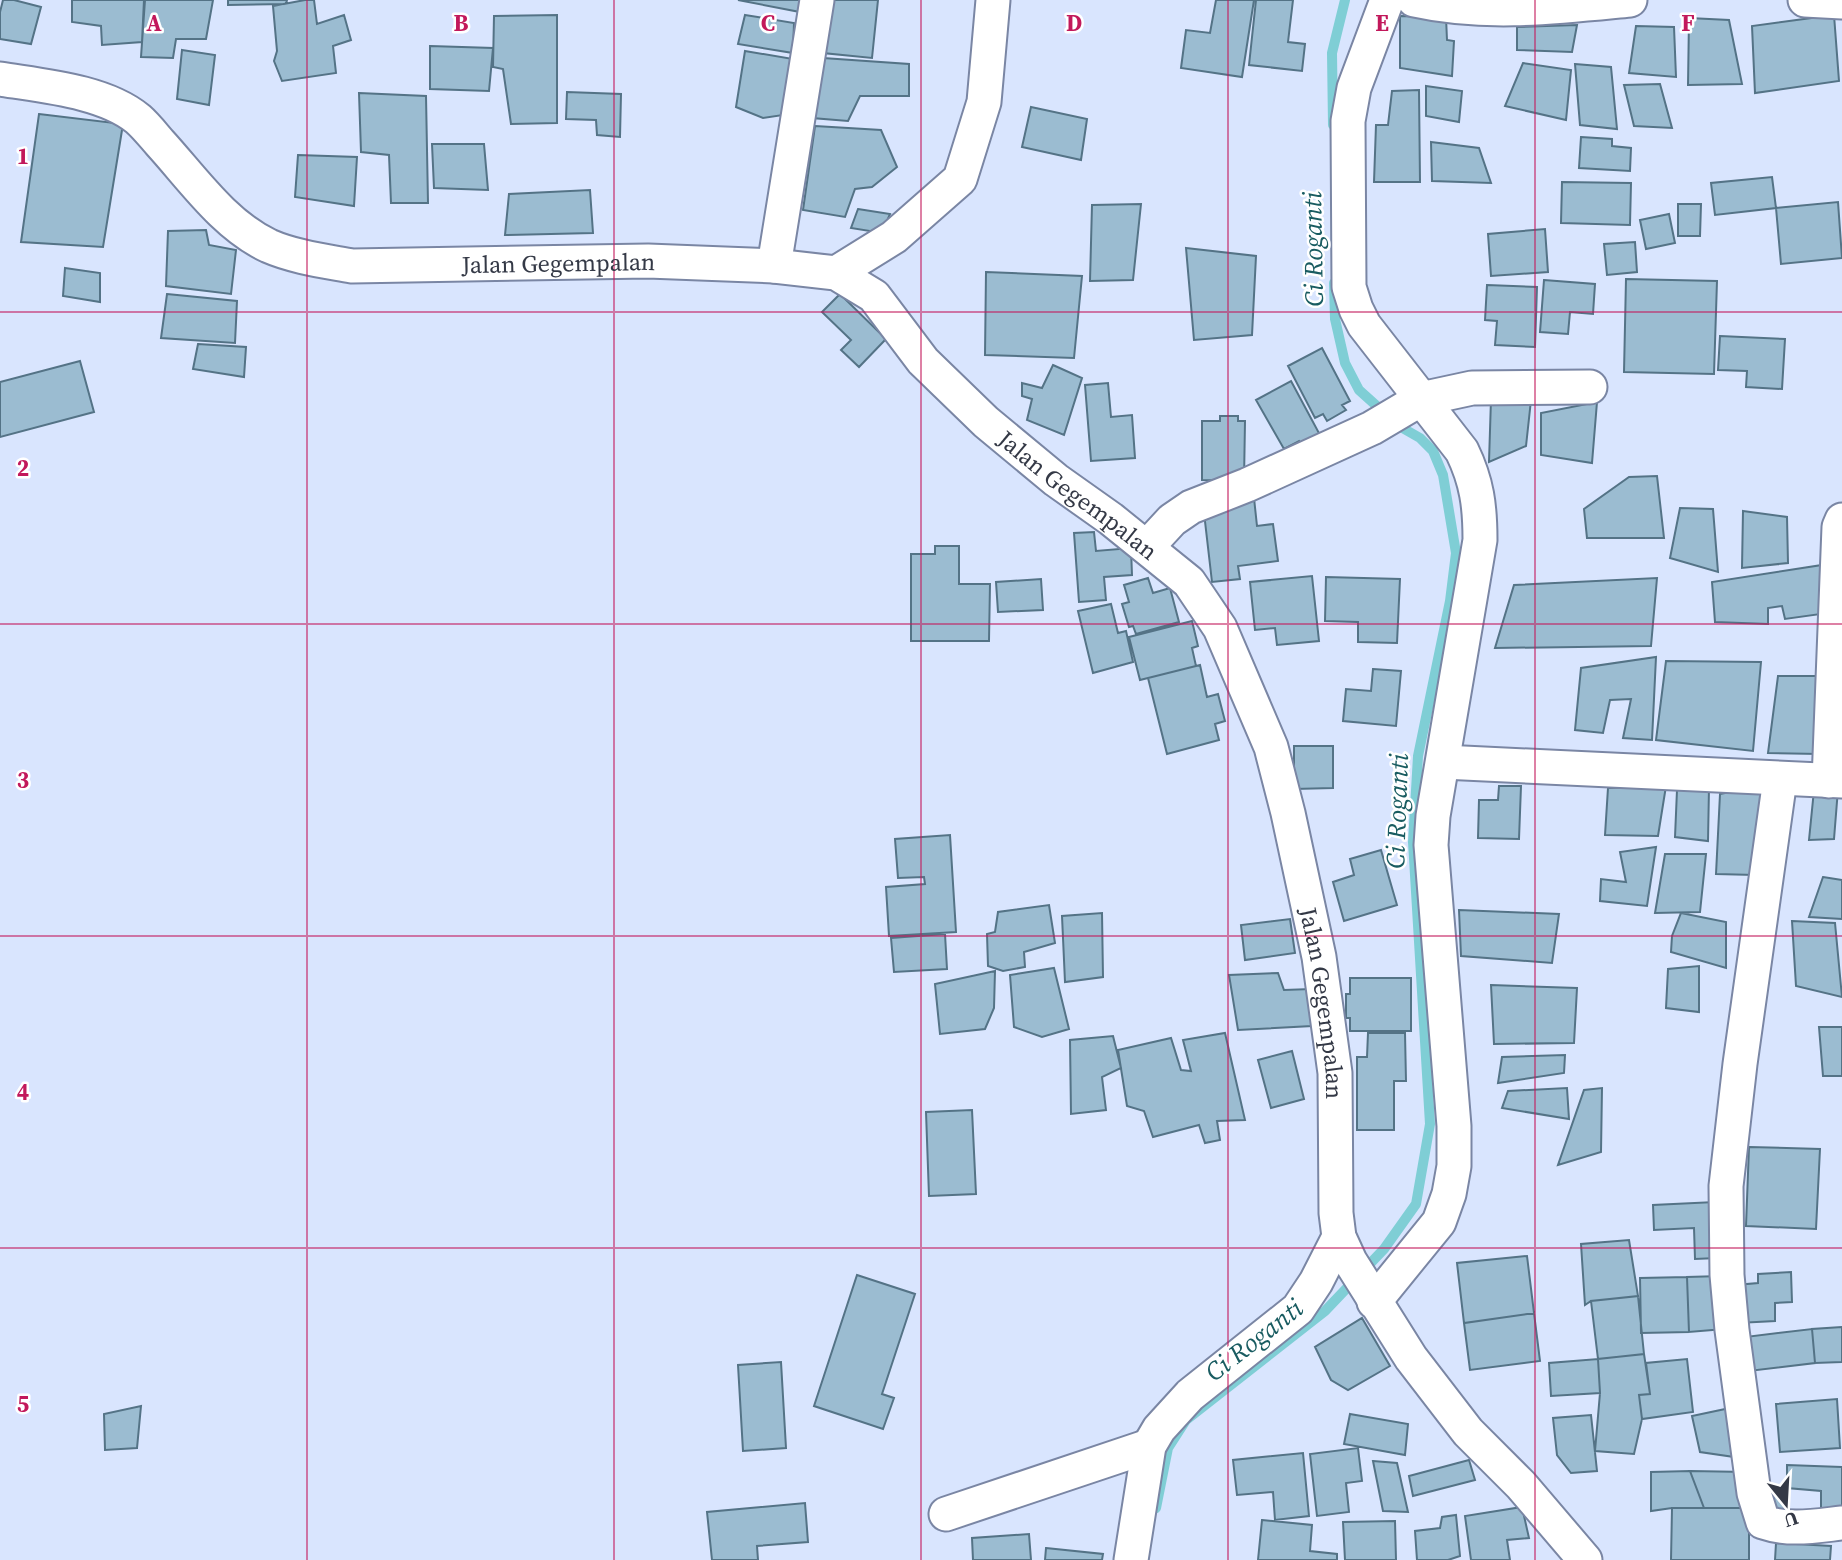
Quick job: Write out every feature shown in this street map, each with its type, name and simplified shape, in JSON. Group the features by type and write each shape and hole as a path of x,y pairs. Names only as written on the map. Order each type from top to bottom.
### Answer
{"street":[{"path":"774,266 817,0"},
{"path":"836,273 894,237 960,179 984,102 993,0"},
{"path":"1372,1298 1439,1222 1449,1194 1454,1166 1452,1099 1431,845 1433,816 1480,540 1480,511 1473,475 1462,451 1412,405 1364,325 1349,287 1350,103 1387,0"},
{"path":"1414,0 1449,6 1511,10 1630,0"},
{"path":"1805,0 1842,2"},
{"name":"Jalan Gegempalan","path":"0,79 63,89 110,103 138,118 223,213 248,234 270,246 311,258 352,266 648,261 774,266 836,273 874,296 923,361 986,422 1056,480 1147,547 1189,582 1220,628 1271,747 1319,957 1334,1060 1336,1213 1345,1249 1372,1298 1411,1358 1468,1432 1521,1485 1585,1560"},
{"path":"1147,547 1172,520 1191,507 1247,485 1372,428 1412,405 1472,388 1590,387"},
{"path":"1443,762 1836,781 1839,527 1842,520"},
{"path":"1780,779 1740,1064 1726,1186 1730,1308 1755,1493 1763,1522 1777,1527 1796,1528 1842,1523"},
{"path":"1131,1560 1149,1446 1166,1420 1190,1395 1298,1309 1316,1282 1345,1249"},
{"path":"946,1514 1149,1446"}],"building":[{"path":"3,0 41,7 31,44 0,39"},
{"path":"72,0 144,0 142,42 102,45 101,26 72,22"},
{"path":"145,0 213,0 206,39 176,39 173,58 141,57"},
{"path":"228,0 287,0 286,4 228,5"},
{"path":"314,0 317,24 344,15 351,40 333,46 336,73 282,81 274,61 277,51 273,6"},
{"path":"738,0 803,0 800,12"},
{"path":"830,0 878,0 872,58 823,53"},
{"path":"1216,0 1254,0 1242,77 1181,68 1186,30 1210,33"},
{"path":"1256,0 1293,0 1288,42 1305,44 1302,71 1249,65"},
{"path":"557,15 557,123 511,124 503,69 493,67 494,16"},
{"path":"745,15 794,23 793,53 738,44"},
{"path":"1834,15 1839,81 1755,93 1752,26"},
{"path":"1400,16 1446,17 1447,40 1454,41 1452,76 1400,68"},
{"path":"1689,18 1729,20 1742,84 1688,85"},
{"path":"1577,25 1572,52 1517,50 1517,27"},
{"path":"1636,26 1674,27 1676,77 1629,73"},
{"path":"430,46 493,48 489,91 430,89"},
{"path":"182,50 215,55 209,105 177,99"},
{"path":"745,51 793,59 790,114 763,118 736,107"},
{"path":"823,58 909,64 909,96 860,96 848,121 812,118"},
{"path":"1523,63 1571,70 1566,120 1505,106"},
{"path":"1575,64 1611,67 1617,129 1580,125"},
{"path":"1660,84 1672,128 1634,126 1624,85"},
{"path":"1426,86 1462,91 1459,122 1426,116"},
{"path":"1419,90 1420,182 1374,182 1376,125 1388,125 1392,91"},
{"path":"567,92 621,94 620,137 597,135 596,120 566,119"},
{"path":"359,93 426,96 428,203 391,203 389,155 361,152"},
{"path":"1031,107 1087,119 1081,160 1022,147"},
{"path":"39,114 123,124 103,247 21,242"},
{"path":"815,126 881,130 897,167 872,187 855,189 845,217 803,210"},
{"path":"1581,137 1612,139 1612,146 1631,148 1630,171 1579,168"},
{"path":"1431,142 1479,148 1491,183 1432,181"},
{"path":"432,144 484,144 488,190 434,188"},
{"path":"298,155 357,157 354,206 295,197"},
{"path":"1772,177 1776,208 1715,215 1711,183"},
{"path":"1562,182 1631,183 1630,225 1561,223"},
{"path":"590,190 593,233 505,235 509,194"},
{"path":"1838,202 1842,258 1781,264 1776,208"},
{"path":"1141,204 1133,280 1090,281 1092,205"},
{"path":"1678,204 1701,204 1700,236 1678,236"},
{"path":"858,209 890,214 882,233 851,228"},
{"path":"1669,214 1675,243 1646,249 1640,220"},
{"path":"1545,229 1548,272 1491,276 1488,234"},
{"path":"206,230 209,245 236,250 231,294 166,286 168,231"},
{"path":"1635,242 1637,272 1607,275 1604,244"},
{"path":"1186,248 1256,256 1252,335 1194,340"},
{"path":"65,268 100,273 100,302 63,296"},
{"path":"986,272 1082,276 1074,358 985,355"},
{"path":"1626,279 1717,281 1714,374 1624,372"},
{"path":"1544,280 1595,284 1593,314 1570,312 1568,334 1540,332"},
{"path":"1487,285 1537,287 1535,347 1495,345 1497,321 1485,320"},
{"path":"167,294 237,301 235,343 161,338"},
{"path":"840,294 886,339 859,367 841,350 851,340 822,312"},
{"path":"1720,336 1785,339 1782,389 1746,387 1747,371 1718,370"},
{"path":"198,344 246,347 244,377 193,369"},
{"path":"1322,348 1350,401 1342,405 1346,410 1327,421 1323,414 1315,418 1288,366"},
{"path":"80,361 94,412 0,437 0,382"},
{"path":"1053,365 1082,378 1064,435 1027,420 1032,399 1022,396 1022,383 1042,388"},
{"path":"1291,381 1320,435 1301,445 1299,441 1284,449 1256,400"},
{"path":"1108,383 1111,417 1132,415 1135,458 1091,461 1085,385"},
{"path":"1491,399 1531,400 1526,446 1489,462"},
{"path":"1597,402 1592,463 1541,455 1541,413"},
{"path":"1220,416 1238,416 1238,421 1245,421 1244,481 1202,480 1202,421 1220,421"},
{"path":"1657,476 1664,538 1587,538 1584,509 1629,477"},
{"path":"1254,498 1257,526 1273,524 1278,561 1238,566 1240,579 1212,582 1203,504"},
{"path":"1680,508 1713,509 1718,572 1670,558"},
{"path":"1743,511 1787,517 1788,563 1742,568"},
{"path":"1094,532 1096,551 1131,548 1132,575 1104,577 1106,600 1079,602 1074,533"},
{"path":"935,546 959,546 959,584 990,584 989,641 911,641 911,554 935,554"},
{"path":"1822,565 1821,614 1785,619 1782,606 1768,608 1768,624 1715,622 1712,582"},
{"path":"1312,576 1319,641 1277,645 1275,628 1255,630 1250,582"},
{"path":"1326,577 1400,579 1397,643 1358,642 1358,622 1325,621"},
{"path":"1148,578 1153,593 1170,588 1179,622 1136,634 1133,626 1129,627 1122,604 1129,602 1124,585"},
{"path":"1657,578 1651,646 1495,648 1514,585"},
{"path":"1041,579 1043,610 998,612 996,582"},
{"path":"1111,604 1118,633 1126,631 1133,662 1093,673 1078,611"},
{"path":"1192,621 1198,646 1192,648 1196,666 1140,680 1129,637"},
{"path":"1656,657 1652,740 1623,738 1631,699 1610,700 1603,733 1575,730 1581,668"},
{"path":"1666,661 1761,662 1753,751 1656,740"},
{"path":"1200,665 1207,697 1218,694 1225,721 1215,724 1219,740 1167,754 1148,678"},
{"path":"1373,669 1401,671 1396,726 1343,721 1346,689 1371,691"},
{"path":"1778,676 1826,676 1819,754 1768,753"},
{"path":"1294,746 1333,746 1333,788 1294,789"},
{"path":"1765,785 1755,875 1716,874 1720,794"},
{"path":"1499,786 1521,786 1519,839 1478,838 1479,800 1498,800"},
{"path":"1666,786 1658,836 1605,835 1608,788"},
{"path":"1709,788 1708,841 1675,837 1677,790"},
{"path":"1838,789 1834,839 1809,840 1814,790"},
{"path":"950,835 956,932 889,936 886,887 925,884 924,877 898,878 895,839"},
{"path":"1656,847 1647,906 1600,901 1601,879 1626,882 1620,852"},
{"path":"1381,850 1397,905 1344,921 1333,882 1354,875 1350,859"},
{"path":"1665,854 1706,854 1700,912 1655,913"},
{"path":"1823,877 1842,880 1842,919 1809,917"},
{"path":"1049,905 1055,943 1024,952 1025,967 1003,971 988,966 987,934 995,932 998,912"},
{"path":"1459,910 1559,914 1552,963 1461,956"},
{"path":"1102,913 1103,977 1065,982 1062,916"},
{"path":"1681,913 1726,922 1726,968 1671,952 1672,936"},
{"path":"1290,919 1295,953 1245,960 1241,925"},
{"path":"1792,921 1835,923 1842,997 1796,986"},
{"path":"945,934 947,969 894,972 891,938"},
{"path":"1699,966 1699,1012 1666,1008 1668,969"},
{"path":"1054,968 1069,1029 1042,1037 1014,1027 1010,975"},
{"path":"995,971 994,1008 985,1029 940,1034 935,984"},
{"path":"1278,973 1284,990 1311,989 1312,1026 1238,1030 1229,975"},
{"path":"1350,978 1411,978 1411,1031 1350,1031 1350,1018 1346,1018 1346,994 1350,994"},
{"path":"1491,985 1577,988 1574,1043 1494,1044"},
{"path":"1819,1027 1842,1027 1842,1076 1823,1076"},
{"path":"1225,1033 1245,1120 1217,1121 1220,1140 1205,1143 1199,1125 1153,1137 1144,1111 1127,1106 1118,1050 1171,1038 1181,1070 1191,1071 1183,1040"},
{"path":"1368,1033 1405,1033 1406,1081 1394,1081 1394,1130 1357,1130 1357,1057 1367,1057"},
{"path":"1113,1036 1121,1068 1102,1077 1106,1110 1071,1114 1070,1040"},
{"path":"1292,1051 1304,1099 1271,1108 1258,1060"},
{"path":"1565,1055 1564,1073 1498,1083 1502,1057"},
{"path":"1567,1088 1569,1119 1502,1108 1508,1091"},
{"path":"1602,1088 1601,1152 1558,1165 1584,1090"},
{"path":"972,1110 976,1194 929,1196 926,1112"},
{"path":"1749,1147 1820,1149 1816,1229 1746,1226"},
{"path":"1715,1202 1717,1258 1695,1259 1694,1228 1654,1230 1653,1205"},
{"path":"1629,1240 1638,1296 1591,1301 1585,1305 1581,1244"},
{"path":"1527,1256 1534,1313 1464,1323 1457,1263"},
{"path":"1791,1272 1792,1302 1775,1303 1775,1321 1738,1323 1736,1285 1758,1283 1758,1274"},
{"path":"857,1275 915,1294 882,1394 894,1398 883,1429 814,1406"},
{"path":"1721,1276 1724,1329 1689,1332 1687,1277"},
{"path":"1687,1277 1689,1332 1641,1333 1640,1278"},
{"path":"1638,1296 1644,1354 1598,1359 1591,1301"},
{"path":"1534,1313 1540,1361 1470,1370 1464,1323"},
{"path":"1362,1318 1390,1366 1348,1390 1331,1380 1315,1347"},
{"path":"1842,1327 1842,1362 1815,1363 1812,1329"},
{"path":"1812,1329 1815,1363 1749,1371 1745,1337"},
{"path":"1644,1354 1650,1394 1639,1395 1642,1419 1634,1454 1595,1451 1600,1393 1598,1359"},
{"path":"1598,1359 1600,1393 1551,1396 1549,1363"},
{"path":"1687,1359 1693,1412 1642,1419 1639,1395 1650,1394 1646,1363"},
{"path":"781,1362 786,1448 743,1451 738,1365"},
{"path":"1837,1399 1840,1448 1780,1452 1776,1404"},
{"path":"141,1406 137,1448 105,1450 104,1414"},
{"path":"1730,1408 1741,1458 1700,1452 1692,1416"},
{"path":"1350,1414 1408,1424 1405,1455 1344,1444"},
{"path":"1591,1415 1597,1471 1571,1473 1557,1455 1553,1418"},
{"path":"1358,1448 1362,1481 1346,1483 1349,1512 1317,1516 1310,1454"},
{"path":"1303,1453 1309,1516 1275,1520 1273,1492 1237,1495 1233,1460"},
{"path":"1469,1460 1475,1480 1413,1496 1409,1476"},
{"path":"1373,1461 1397,1463 1408,1512 1383,1511"},
{"path":"1787,1465 1842,1467 1842,1515 1821,1514 1821,1491 1787,1488"},
{"path":"1690,1471 1747,1472 1749,1508 1704,1508"},
{"path":"1690,1471 1704,1508 1651,1511 1651,1472"},
{"path":"1761,1485 1787,1488 1790,1518 1764,1520"},
{"path":"805,1503 808,1542 757,1546 758,1560 712,1560 707,1512"},
{"path":"1522,1507 1529,1538 1507,1540 1510,1560 1471,1560 1465,1516"},
{"path":"1672,1508 1749,1508 1749,1560 1671,1560"},
{"path":"1456,1515 1460,1556 1448,1560 1417,1560 1415,1531 1440,1528 1442,1517"},
{"path":"1262,1520 1312,1525 1310,1551 1337,1554 1337,1560 1258,1560"},
{"path":"1395,1521 1396,1560 1345,1560 1343,1522"},
{"path":"1029,1534 1031,1560 973,1560 972,1538"},
{"path":"1776,1543 1831,1546 1830,1560 1775,1560"},
{"path":"1046,1548 1103,1554 1102,1560 1045,1560"}],"waterway":[{"name":"Ci Roganti","path":"1333,125 1332,53 1345,0"},
{"name":"Ci Roganti","path":"1156,1508 1168,1448 1186,1420 1325,1311 1384,1249 1416,1204 1430,1124 1413,842 1418,756 1450,601 1456,553 1443,475 1433,451 1420,438 1399,426 1359,390 1345,363 1335,319 1334,283"}]}
